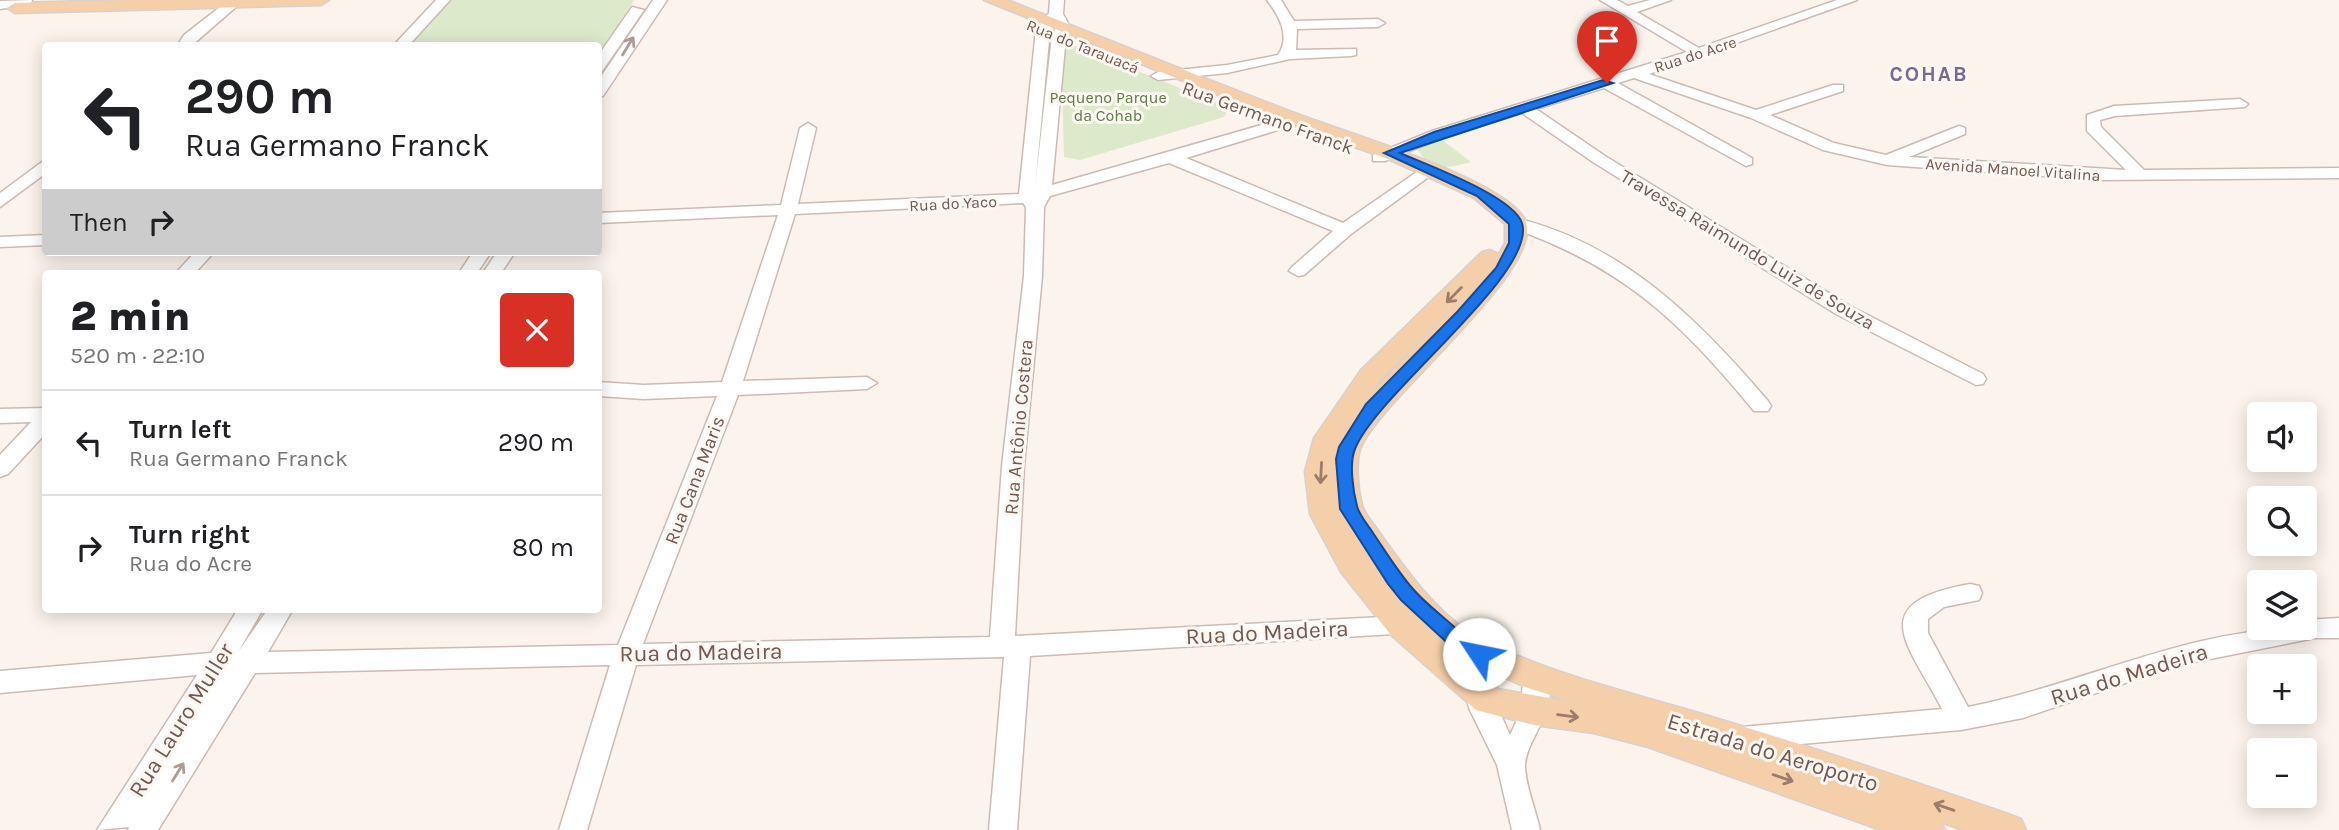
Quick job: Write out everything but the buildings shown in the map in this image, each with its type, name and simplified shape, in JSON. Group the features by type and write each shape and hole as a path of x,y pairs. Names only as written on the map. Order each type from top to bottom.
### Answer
{"main road":[{"path":"14,4 115,0"},
{"path":"14,4 321,0"},
{"name":"Rua do Tarauacá","path":"970,0 1054,21"},
{"name":"Rua do Tarauacá","path":"992,0 1054,21 1168,74"},
{"name":"Rua Germano Franck","path":"1168,74 1481,194 1508,213 1516,223 1516,243 1502,269 1404,360 1370,376 1327,438 1319,472 1324,514 1352,565 1402,626 1479,695"},
{"name":"Rua Germano Franck","path":"1425,173 1478,207 1497,226 1500,236 1488,261 1404,360 1348,447 1344,459 1348,509 1407,595 1463,645 1536,678"},
{"name":"Estrada do Aeroporto","path":"1536,678 1653,724 1726,747 1927,830"},
{"name":"Estrada do Aeroporto","path":"1479,695 1534,711 1653,724"},
{"name":"Estrada do Aeroporto","path":"1726,747 1827,766 2008,830"}],"street":[{"path":"404,42 443,0"},
{"path":"602,60 645,0"},
{"path":"602,87 660,0"},
{"path":"1274,0 1290,25 1290,49 1286,55"},
{"path":"1607,0 1698,52"},
{"path":"1626,11 1664,0"},
{"name":"Rua do Acre","path":"1385,155 1438,134 1636,74 1850,0"},
{"path":"186,42 236,1"},
{"path":"0,18 14,4"},
{"name":"Rua Antônio Costera","path":"1035,194 1052,125 1057,62 1054,21"},
{"name":"Rua Antônio Costera","path":"1003,830 1013,466 1033,276 1033,126 1040,62 1054,21"},
{"path":"1290,25 1378,23"},
{"name":"Rua Germano Franck","path":"1168,74 1258,65 1286,55 1351,52"},
{"path":"1040,62 1057,62"},
{"name":"Avenida Manoel Vitalina","path":"1636,74 1756,116 1829,147 1887,160 2048,173 2339,173"},
{"path":"1607,83 1746,161"},
{"path":"1756,116 1838,89"},
{"name":"Avenida Manoel Vitalina","path":"2140,175 2094,128 2092,118 2106,113 2240,104"},
{"name":"Travessa Raimundo Luiz de Souza","path":"1526,109 1599,159 1843,310 1976,379"},
{"name":"Rua do Yaco","path":"602,207 982,202 1035,194 1281,119"},
{"path":"1033,126 1052,125"},
{"name":"Rua Cana Maris","path":"573,830 627,653 731,387 788,205 808,128"},
{"name":"Avenida Manoel Vitalina","path":"1887,160 1959,131"},
{"path":"1163,155 1345,230"},
{"path":"0,201 42,167"},
{"path":"1298,271 1345,230 1425,173"},
{"name":"Rua do Yaco","path":"602,218 788,205"},
{"path":"1516,223 1596,253 1630,274 1681,317 1761,406"},
{"path":"0,230 42,228"},
{"path":"0,242 42,240"},
{"path":"188,270 201,256"},
{"path":"602,389 644,392 867,383"},
{"path":"0,416 42,417"},
{"path":"0,468 42,421"},
{"path":"1961,719 1914,633 1916,615 1937,599 1970,593"},
{"name":"Rua Lauro Muller","path":"111,830 248,613"},
{"name":"Rua Lauro Muller","path":"142,830 279,613"},
{"name":"Rua do Madeira","path":"0,682 217,663 1010,646 1402,626"},
{"name":"Rua do Madeira","path":"1726,747 1961,719 2023,707 2174,656 2315,628 2339,628"},
{"path":"1479,695 1496,662"},
{"path":"1511,764 1534,711 1536,678"},
{"name":"Rua Germano Franck","path":"1479,695 1482,708 1511,764 1527,830"}],"green space":[{"path":"449,0 634,0 602,51 602,42 411,42"},
{"name":"Pequeno Parque da Cohab","path":"1069,43 1229,108 1224,117 1080,160 1064,157 1061,48"},
{"path":"1442,140 1471,162 1441,167 1429,162 1418,150 1419,147"}],"district":[{"name":"COHAB","path":"1929,74"}],"route":[{"path":"1479,654 1463,645 1407,595 1394,579 1348,509 1344,459 1348,447 1372,408 1463,314 1502,269 1516,243 1516,223 1508,213 1481,194 1390,153 1438,134 1607,83"}]}
